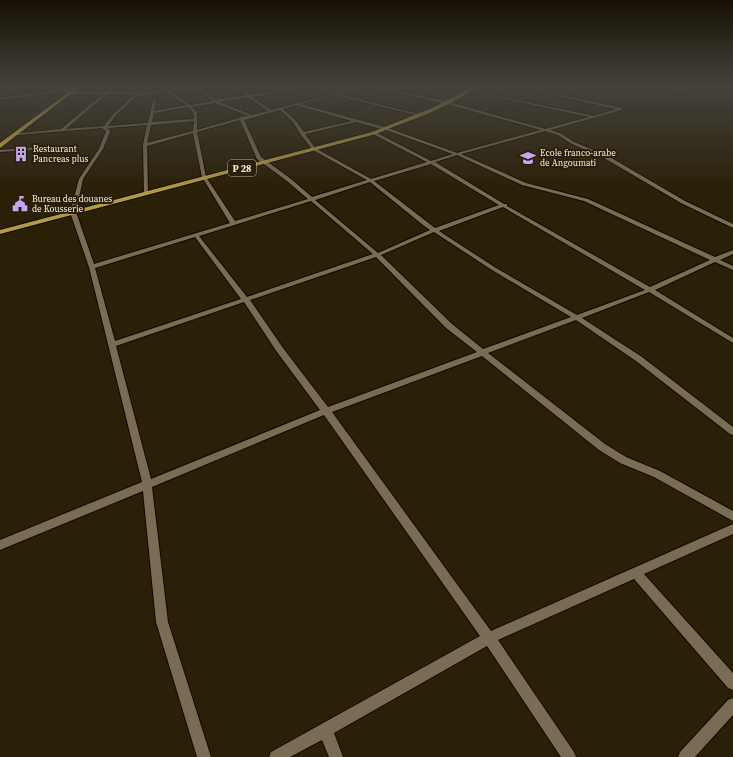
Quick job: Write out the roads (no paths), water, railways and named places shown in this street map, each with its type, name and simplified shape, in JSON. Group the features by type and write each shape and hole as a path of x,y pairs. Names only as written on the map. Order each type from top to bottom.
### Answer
{"highway":[{"path":"0,146 32,121"}],"main road":[{"name":"P 28","path":"0,232 374,133 405,121"}],"street":[{"path":"61,131 73,121"},
{"path":"104,128 109,121"},
{"path":"15,134 181,121"},
{"path":"196,121 195,131 204,177 233,223"},
{"path":"145,145 229,121"},
{"path":"242,121 256,152 264,162 289,180 377,255 450,326 484,354 602,447 623,460 657,474 733,516"},
{"path":"294,121 314,149 371,181 425,224 494,269 578,318 639,359 733,432"},
{"path":"302,134 352,121"},
{"path":"361,121 457,154 524,184 586,200 733,268"},
{"path":"515,121 559,134 573,143 606,157 683,202 733,226"},
{"path":"92,267 457,154 578,121"},
{"path":"146,193 145,145 150,124"},
{"path":"104,128 108,130 108,132 101,149 81,179 73,212 92,267 147,484 162,622 204,757"},
{"path":"374,133 431,162 473,188 650,290 733,341"},
{"path":"0,151 54,147"},
{"path":"111,345 377,255 436,230 505,206"},
{"path":"196,236 246,300 280,350 326,411 489,638 569,757"},
{"path":"0,545 326,411 484,354 650,290 733,252"},
{"path":"276,757 489,638 733,529"},
{"path":"636,573 733,683"},
{"path":"685,757 733,705"},
{"path":"326,730 336,757"}],"place":[{"name":"Restaurant Pancreas plus","path":"21,154"},
{"name":"Ecole franco-arabe de Angoumati","path":"528,158"},
{"name":"Bureau des douanes de Kousserie","path":"20,204"}]}
